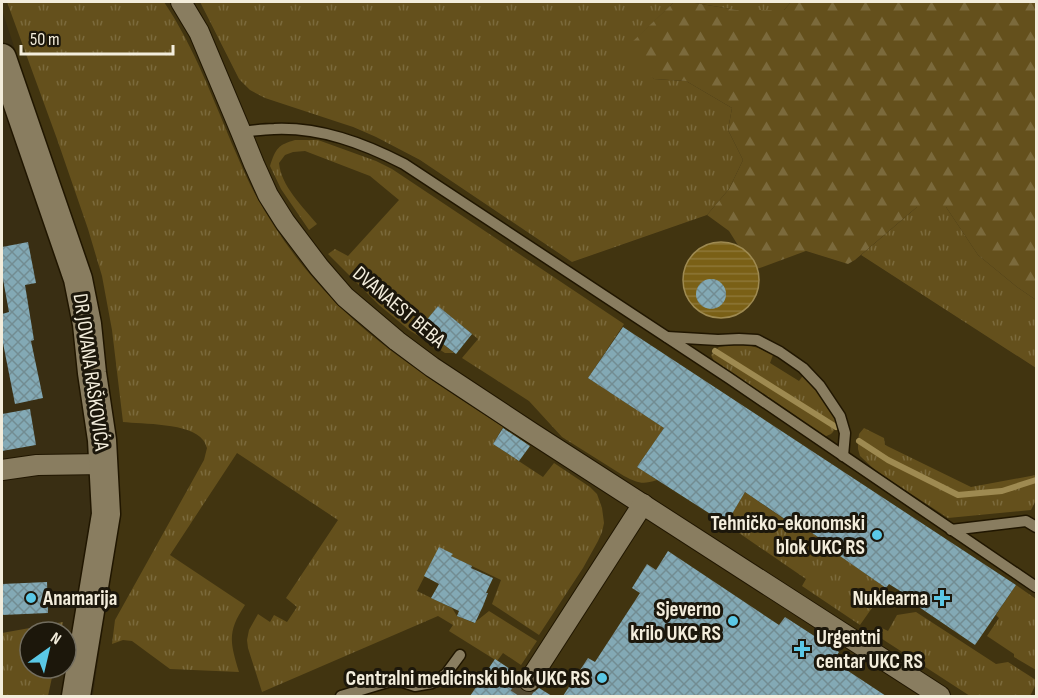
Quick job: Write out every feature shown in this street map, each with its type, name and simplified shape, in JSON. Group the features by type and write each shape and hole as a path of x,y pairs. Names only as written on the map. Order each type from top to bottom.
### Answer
{"street":[{"name":"DVANAEST BEBA","path":"181,2 198,32 268,195 285,222 345,297 432,367 939,696"},
{"name":"DR JOVANA RAŠKOVIĆA","path":"2,58 78,279 87,324 102,440 106,514 76,696"},
{"path":"2,470 36,465 104,464"},
{"path":"529,681 643,504"}],"lane":[{"path":"242,132 302,129 337,136 377,150 404,164 729,378 1036,587"},
{"path":"667,337 757,340 788,357 803,368 820,386 840,416 845,433 843,456"},
{"path":"951,530 1026,521 1036,527"},
{"path":"341,696 391,681 415,686 432,683 446,674 460,655"}],"shaded area":[{"path":"2,2 200,2 239,79 376,137 420,160 572,262 707,215 729,231 757,268 806,251 848,264 861,255 1036,368 1036,696 93,696 116,534 77,239 2,10"},
{"path":"721,242 736,245 748,253 756,265 759,280 756,295 748,307 736,315 721,318 706,315 694,307 686,295 683,280 686,265 694,253 706,245"}],"green space":[{"path":"7,2 164,2 195,57 255,194 280,236 326,293 380,342 503,427 493,444 543,477 554,463 597,494 604,523 602,532 583,568 539,635 492,604 501,580 439,548 417,591 452,608 457,616 474,623 489,611 537,641 521,665 503,653 497,661 449,631 453,625 438,616 262,692 248,648 249,630 258,614 270,622 274,615 287,622 297,607 286,598 338,520 237,453 170,555 245,605 235,623 232,637 239,672 170,669 132,641 123,640 112,644 115,620 204,460 207,448 197,434 188,430 166,425 123,422 112,330 102,276 57,139"},
{"path":"200,2 674,2 630,45 654,79 686,81 732,108 728,130 743,160 729,189 707,215 572,262 420,160 353,127 265,98 250,90 239,79"},
{"path":"674,2 689,2 737,10 784,10 791,2 1036,2 1036,300 978,255 946,207 917,207 848,264 806,251 757,269 729,231 707,215 729,189 743,160 728,130 732,108 686,81 654,79 633,59 629,45"},
{"path":"689,2 791,2 784,10 737,10"},
{"path":"295,140 318,140 392,169 624,324 588,378 664,428 637,467 657,480 640,482 624,476 562,437 529,401 462,358 478,339 438,306 421,327 454,353 445,353 409,330 379,305 328,254 335,249 348,256 399,200 370,176 305,151 293,152 285,155 279,163 284,180 317,224 309,230 281,189 270,166 278,148"},
{"path":"917,207 946,207 978,255 1036,300 1036,368 861,255"},
{"path":"737,344 756,347 773,355 770,363 799,381 805,373 833,413 836,425 832,433 824,437 715,363 711,355 719,347"},
{"path":"864,428 884,438 885,445 971,487 1036,475 1036,500 1031,510 948,518 876,471 860,456 859,434"},
{"path":"745,492 794,526 798,523 828,544 827,547 886,588 860,625 802,586 806,579 726,524"},
{"path":"1016,585 1036,599 1036,670 1014,657 1014,654 987,636 999,618 996,615"},
{"path":"916,612 996,664 1008,662 1036,680 1030,696 970,696 873,633 878,626 888,631 897,615"},
{"path":"18,630 18,680 51,680 48,696 2,696 2,633"}],"building":[{"path":"28,242 36,283 25,285 34,340 31,341 43,398 15,404 2,338 2,314 9,312 2,274 2,247"},
{"path":"711,279 722,283 726,294 722,305 711,309 700,305 696,294 700,283"},
{"path":"438,306 472,334 456,354 421,327"},
{"path":"623,327 1016,585 975,645 919,607 921,604 889,584 886,588 827,547 828,544 798,523 795,526 745,492 726,524 637,467 664,428 588,378"},
{"path":"30,409 36,445 2,451 2,414"},
{"path":"503,428 530,446 519,461 493,444"},
{"path":"439,547 453,554 451,556 472,566 471,568 493,578 475,623 457,616 459,611 431,598 439,584 424,576"},
{"name":"Sjeverno krilo UKC RS","path":"668,551 779,625 785,617 839,652 833,661 886,696 563,696 588,658 595,662 640,593 632,588 647,564 656,570"},
{"name":"Anamarija","path":"47,582 48,613 2,615 2,584"},
{"path":"495,659 519,675 517,681 522,691 529,693 539,688 552,696 470,696"}],"waterway":[{"path":"715,351 836,427"},
{"path":"859,441 888,460 958,495 1002,491 1036,480"}],"tunnel":[{"path":"519,696 529,681"}],"place":[{"name":"Tehničko-ekonomski blok UKC RS","path":"877,535"},
{"name":"Anamarija","path":"31,598"},
{"name":"Nuklearna","path":"942,598"},
{"name":"Sjeverno krilo UKC RS","path":"733,621"},
{"name":"Urgentni centar UKC RS","path":"802,649"},
{"name":"Centralni medicinski blok UKC RS","path":"602,678"}]}
